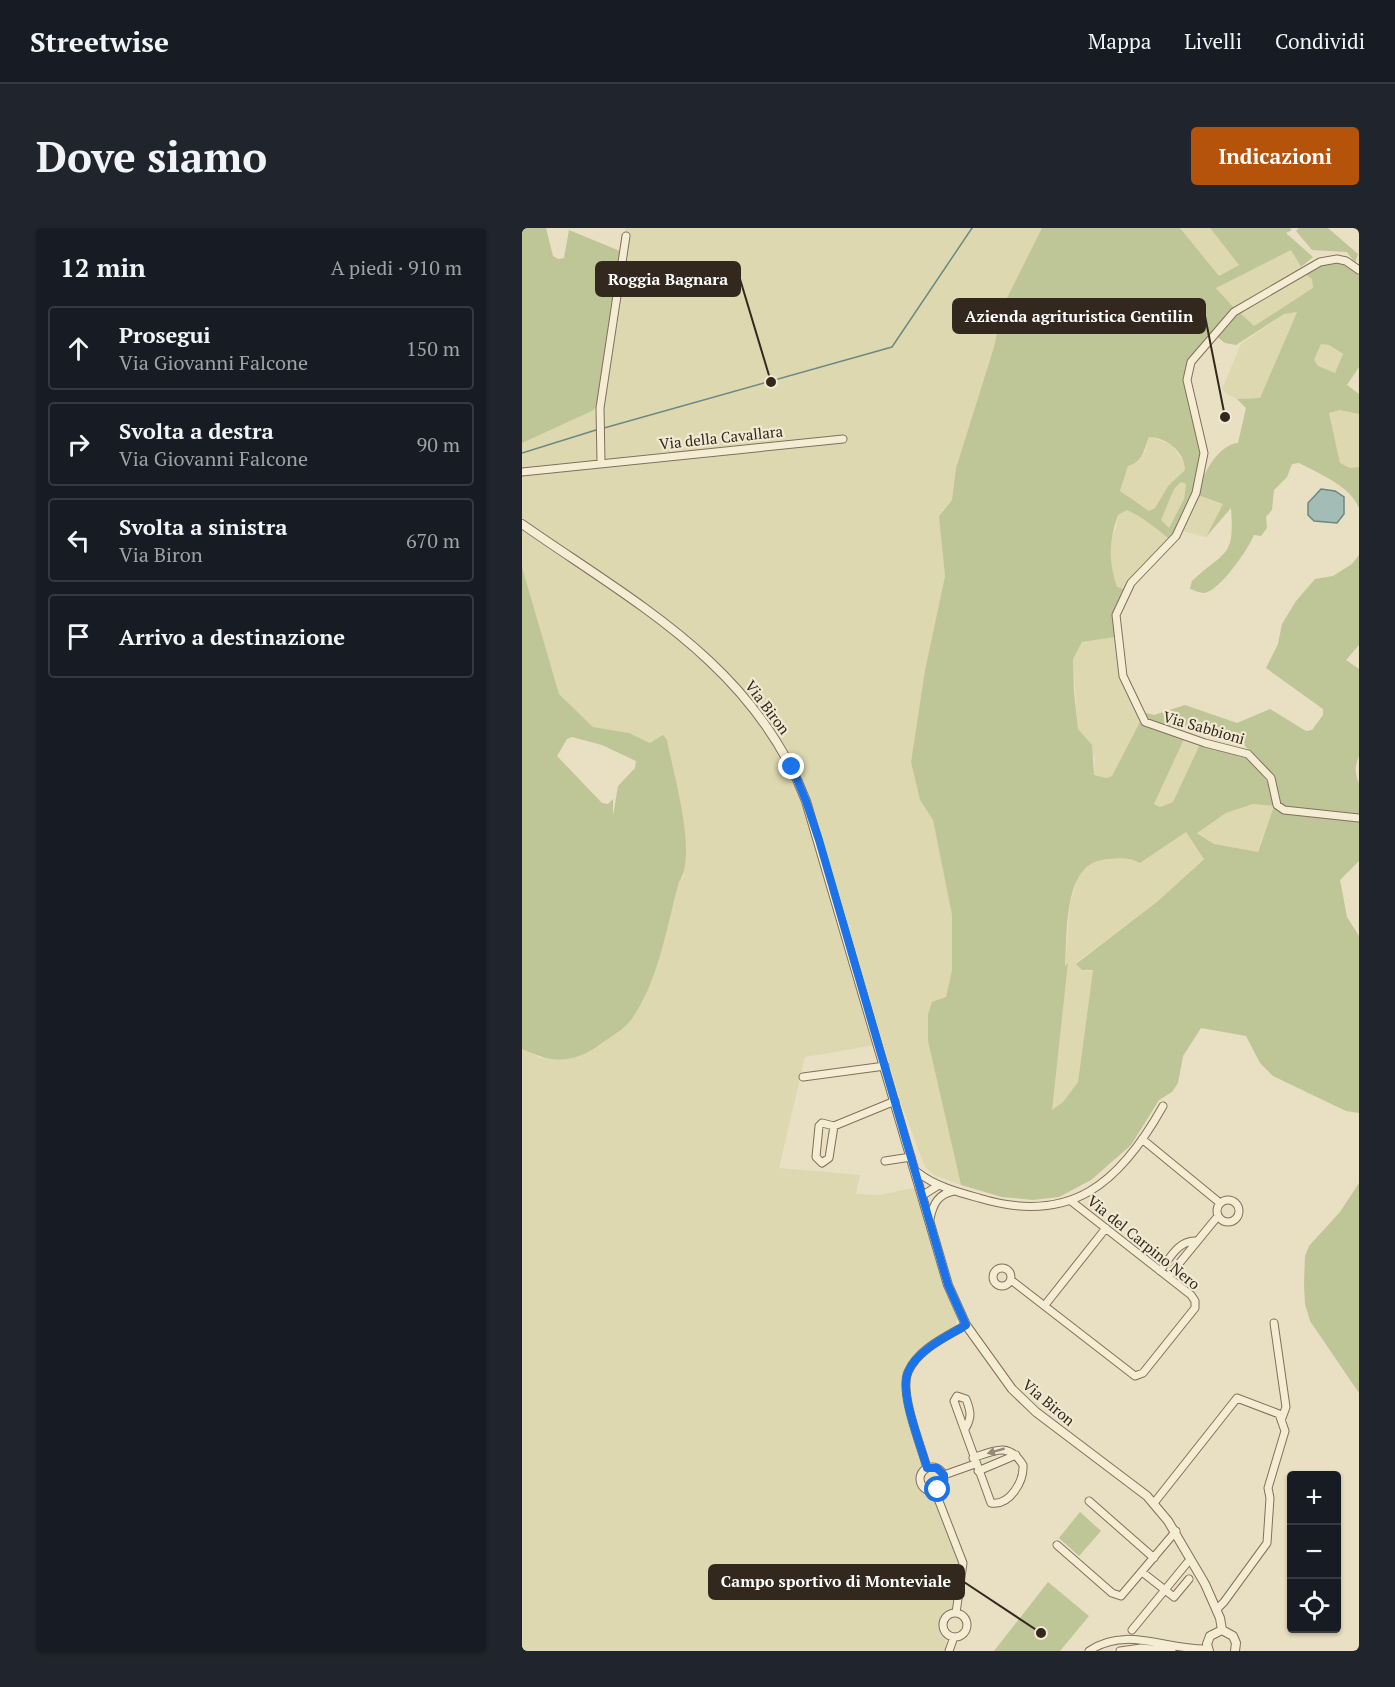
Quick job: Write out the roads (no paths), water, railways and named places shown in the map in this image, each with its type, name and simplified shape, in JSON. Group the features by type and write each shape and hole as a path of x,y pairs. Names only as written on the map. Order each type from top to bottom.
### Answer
{"street":[{"path":"601,462 600,408 626,236"},
{"name":"Via Sabbioni","path":"1359,270 1346,261 1337,259 1320,262 1283,286 1233,312 1191,362 1187,380 1204,453 1196,493 1176,536 1131,583 1116,615 1123,676 1145,722 1205,743 1248,754 1271,778 1277,805 1284,810 1359,818"},
{"name":"Via della Cavallara","path":"522,472 601,462 843,439"},
{"name":"Via Biron","path":"522,524 713,662 745,695 777,739 806,801 917,1172 948,1285 966,1325 1012,1389 1036,1412 1154,1503 1176,1532 1217,1609 1222,1630 1230,1633 1235,1639 1235,1651"},
{"path":"803,1077 885,1066"},
{"path":"834,1126 830,1158 822,1163 816,1157 819,1126 825,1122 834,1126 895,1101"},
{"path":"917,1172 954,1191 1025,1209 1053,1206 1071,1201 1113,1173 1130,1157 1163,1106"},
{"path":"1142,1140 1220,1203"},
{"path":"885,1161 911,1157"},
{"path":"923,1195 939,1185"},
{"path":"923,1195 940,1196 954,1191"},
{"path":"930,1219 932,1208 940,1196"},
{"path":"1218,1216 1227,1222 1234,1221 1238,1215 1238,1208 1234,1202 1227,1200 1220,1203"},
{"name":"Via del Carpino Nero","path":"1011,1280 1131,1373 1139,1376 1196,1308 1195,1300 1191,1295 1071,1201"},
{"path":"1168,1277 1195,1241 1218,1216 1220,1203"},
{"path":"1045,1305 1106,1228"},
{"path":"1160,1271 1180,1245 1186,1241 1195,1241"},
{"path":"1274,1323 1286,1407 1282,1418"},
{"path":"927,1468 906,1386 908,1372 917,1358 966,1325"},
{"path":"1154,1503 1237,1398 1279,1414 1282,1418 1285,1431 1268,1488 1270,1498 1267,1543 1217,1609"},
{"path":"965,1429 976,1464 991,1503 1005,1500 1023,1479 1023,1465 1016,1455 1004,1447 976,1464"},
{"path":"944,1475 976,1464 1016,1455"},
{"path":"927,1468 937,1468 944,1475"},
{"path":"927,1468 920,1477 921,1485 927,1490 935,1491 943,1485 944,1475"},
{"path":"935,1491 963,1563 957,1613"},
{"path":"1089,1501 1154,1558"},
{"path":"1057,1545 1112,1593 1121,1596 1176,1532"},
{"path":"1132,1630 1187,1563"},
{"path":"1142,1572 1174,1597 1189,1579"},
{"path":"957,1613 964,1617 967,1628 961,1636 954,1637 946,1633 943,1622 948,1615 957,1613"},
{"path":"1093,1650 1117,1640 1138,1639 1190,1650 1208,1650 1210,1636 1222,1630"},
{"path":"949,1651 954,1637"},
{"path":"1120,1651 1141,1648 1172,1651"}],"water":[{"path":"1321,489 1335,491 1344,497 1344,514 1337,523 1314,521 1308,515 1308,503"}],"waterway":[{"path":"604,428 892,347 972,228"},
{"path":"522,453 596,430"}],"place":[{"name":"Roggia Bagnara","path":"771,382"},
{"name":"Azienda agrituristica Gentilin","path":"1225,417"},
{"name":"Campo sportivo di Monteviale","path":"1041,1633"}]}
